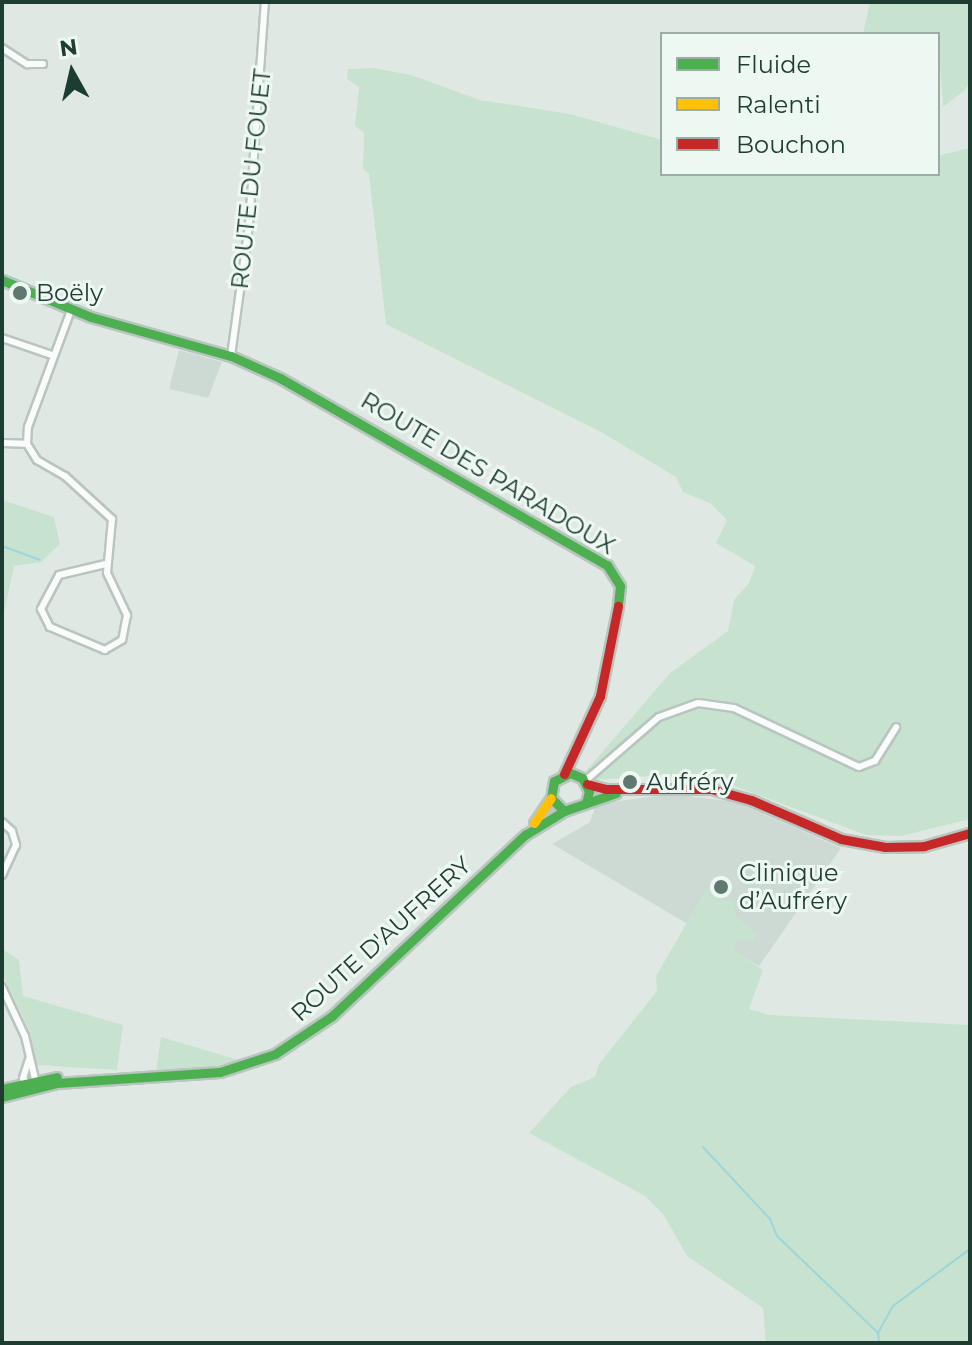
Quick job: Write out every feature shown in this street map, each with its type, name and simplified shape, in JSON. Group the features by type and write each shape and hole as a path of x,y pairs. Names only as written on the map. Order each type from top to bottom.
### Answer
{"main road":[{"name":"ROUTE DES PARADOUX","path":"2,280 71,310 231,356 328,401 613,571 621,595 615,638 600,696 564,774"},
{"path":"581,733 586,803"},
{"path":"630,790 564,774 552,786 551,798 564,811 630,790 674,786 720,791 841,839 885,847 924,846 970,833"},
{"name":"ROUTE D'AUFRERY","path":"525,835 551,798"},
{"name":"ROUTE D'AUFRERY","path":"30,1083 196,1076 257,1061 321,1025 525,835 564,811"},
{"path":"2,1089 30,1083"},
{"path":"2,1097 30,1083"}],"street":[{"name":"ROUTE DU FOUET","path":"231,356 249,224 265,2"},
{"path":"2,48 27,64 43,64"},
{"path":"71,310 52,355 27,444 37,460 109,513 114,536 106,564 127,615 122,640 105,650 50,627 41,609 59,575 106,564"},
{"path":"2,338 52,355"},
{"path":"2,443 27,444"},
{"path":"585,781 659,717 698,703 734,708 859,767 875,761 896,727"},
{"path":"2,822 12,831 16,845 2,875"},
{"path":"2,987 21,1024 29,1060 30,1083"},
{"path":"29,1060 30,1083"}],"shaded area":[{"path":"179,350 222,362 208,398 169,389"},
{"name":"Clinique d’Aufréry","path":"671,794 736,802 841,848 759,966 552,844 590,822 596,804"}],"green space":[{"path":"870,2 970,2 970,81 965,90 943,107 940,32 863,32"},
{"path":"373,68 411,75 480,100 570,114 660,139 660,176 940,176 940,156 970,148 970,819 901,836 866,835 726,783 660,775 595,780 586,771 670,673 728,631 734,600 749,583 755,566 716,543 727,520 710,503 683,492 676,477 601,432 386,324 369,174 363,169 364,133 355,126 359,87 347,79 348,69"},
{"path":"2,500 54,517 60,544 41,562 14,566 2,622"},
{"path":"707,888 722,900 733,900 736,917 756,932 754,941 738,940 733,950 763,970 749,1009 769,1015 970,1025 970,1343 766,1343 763,1308 687,1256 663,1214 645,1196 529,1133 571,1087 595,1077 599,1064 657,991 656,976"},
{"path":"2,949 19,960 23,996 123,1025 117,1070 37,1065 30,1032 2,973"},
{"path":"161,1037 239,1060 196,1071 156,1071"}],"waterway":[{"path":"2,546 40,560"},
{"path":"703,1147 770,1219 777,1236 878,1333 879,1343"},
{"path":"878,1333 893,1306 970,1249"}],"traffic: fast":[{"path":"2,280 91,317 231,356 280,378 607,565 620,586 618,606"},
{"path":"586,803 589,791 582,778 570,773 554,781 551,798 564,811 616,793"},
{"path":"2,1097 57,1083 220,1072 275,1054 332,1016 525,835 564,811"},
{"path":"2,1089 57,1077"}],"traffic: slow":[{"path":"534,823 551,798"}],"traffic: jam":[{"path":"564,774 600,696 618,606"},
{"path":"587,784 606,789 711,789 751,800 841,839 885,847 924,846 970,833"}],"place":[{"name":"Boëly","path":"20,293"},
{"name":"Aufréry","path":"630,782"},
{"name":"Clinique d’Aufréry","path":"721,887"}]}
